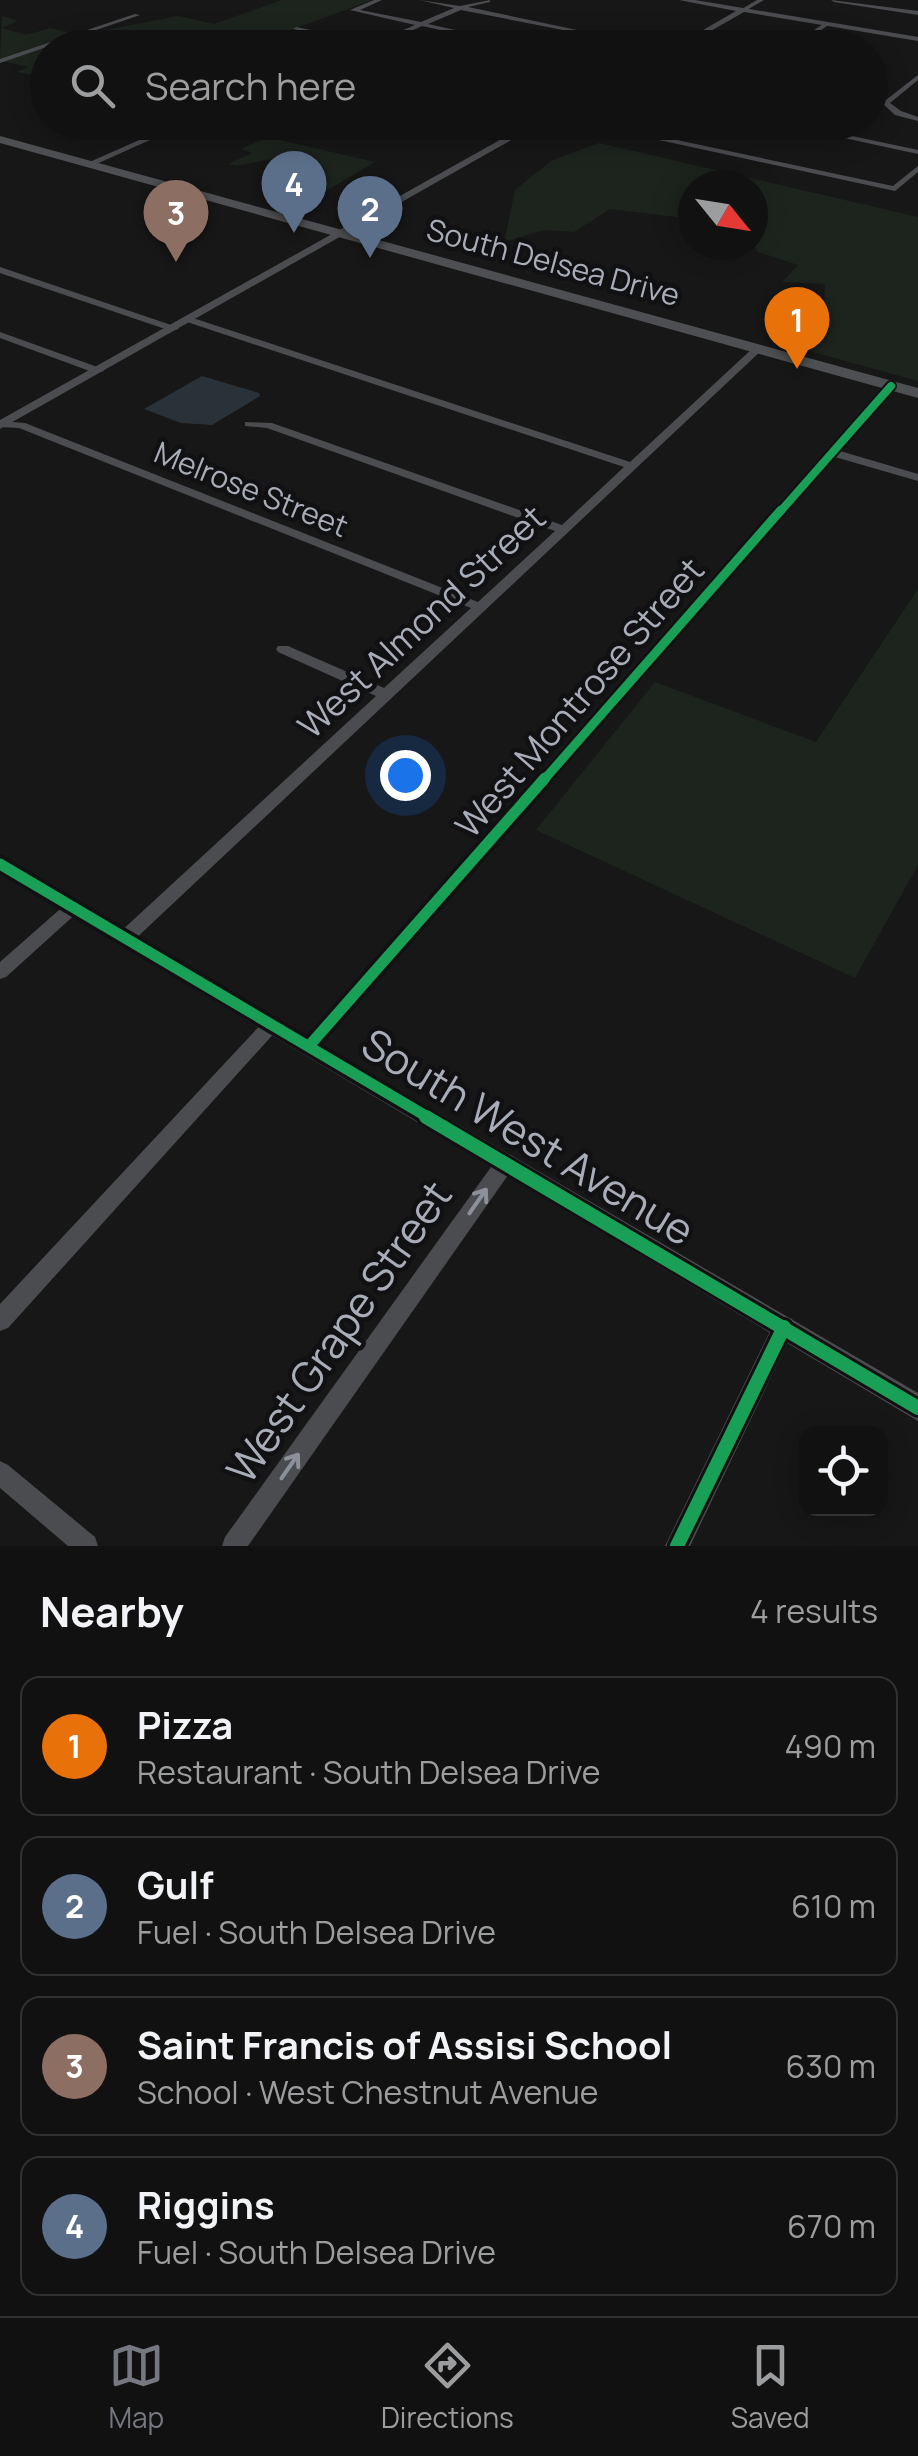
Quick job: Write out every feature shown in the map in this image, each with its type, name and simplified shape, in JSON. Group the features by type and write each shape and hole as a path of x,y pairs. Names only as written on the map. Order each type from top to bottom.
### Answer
{"main road":[{"name":"South Delsea Drive","path":"0,139 918,393"}],"street":[{"path":"379,0 354,10 444,30"},
{"path":"422,0 574,30"},
{"path":"682,0 863,30"},
{"path":"707,30 761,0"},
{"path":"834,0 918,14"},
{"path":"407,30 462,7 488,1"},
{"path":"94,30 137,16"},
{"path":"818,30 827,24"},
{"path":"296,29 300,30"},
{"path":"888,34 918,39"},
{"path":"0,61 30,51"},
{"path":"888,101 918,77"},
{"path":"888,105 898,113 918,118"},
{"path":"90,164 146,140"},
{"path":"1,424 506,140"},
{"path":"665,140 895,188 918,168"},
{"path":"860,140 918,152"},
{"path":"0,270 174,329"},
{"path":"190,320 632,466"},
{"path":"0,334 99,371"},
{"name":"West Almond Street","path":"126,938 758,348"},
{"name":"West Montrose Street","path":"309,1046 891,386"},
{"name":"Melrose Street","path":"1,424 22,425 480,608"},
{"path":"248,424 268,424 565,530"},
{"path":"832,452 918,478"},
{"path":"283,649 386,695"},
{"name":"South West Avenue","path":"0,864 918,1408"},
{"path":"0,972 73,907"},
{"path":"0,1320 272,1024"},
{"name":"West Grape Street","path":"234,1546 506,1162"},
{"path":"677,1546 784,1327"},
{"path":"0,1473 86,1546"}],"shaded area":[{"path":"282,0 372,0 291,30 105,30 178,16 214,24"},
{"path":"2,16 18,21 2,28 30,34 30,75 17,72 28,67 0,60"},
{"path":"260,140 280,140 375,162 314,198 264,185 297,171 281,160 228,164 252,153 241,149"},
{"path":"599,143 715,170 678,170 678,217 610,209 574,232 544,230 504,242 515,190 551,161"},
{"path":"768,182 918,217 918,381 784,344 771,330 824,303 825,284 782,282 798,265 768,255"},
{"path":"202,376 260,396 212,425 181,423 144,409"},
{"path":"918,589 918,865 855,978 536,830 655,682 816,742"}],"cycle path":[{"path":"309,1046 891,386"},
{"path":"0,864 918,1408"},
{"path":"677,1546 784,1327"}],"place":[{"name":"Riggins","path":"294,233"},
{"name":"Gulf","path":"370,258"},
{"name":"Saint Francis of Assisi School","path":"176,262"},
{"name":"Pizza","path":"797,369"}]}
